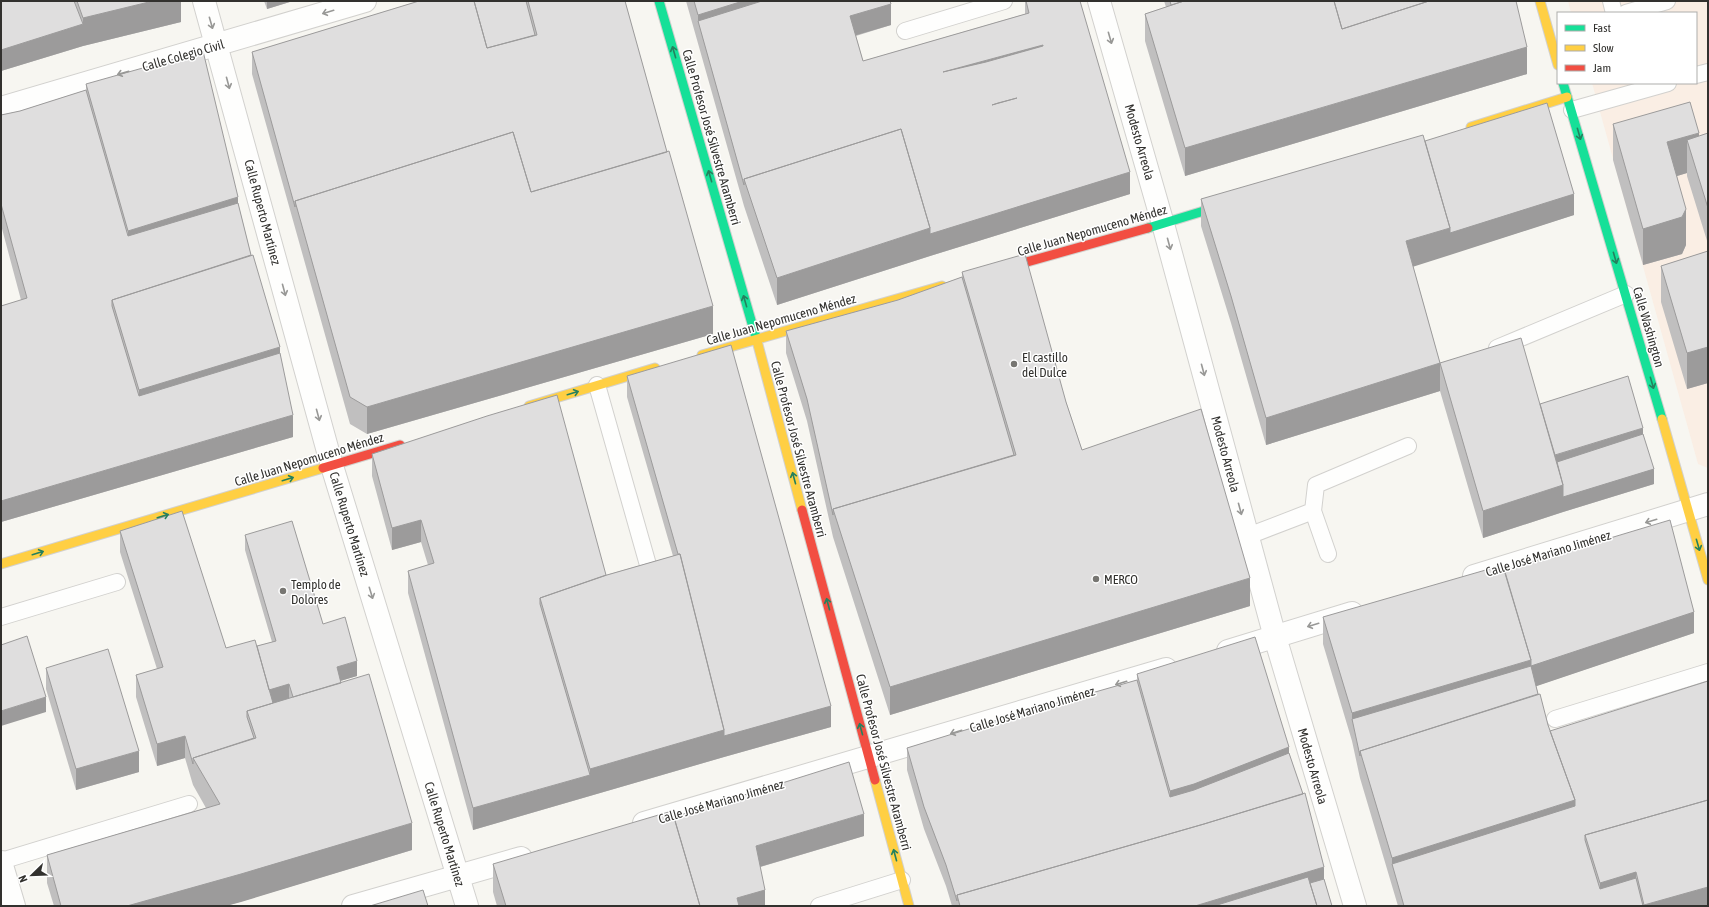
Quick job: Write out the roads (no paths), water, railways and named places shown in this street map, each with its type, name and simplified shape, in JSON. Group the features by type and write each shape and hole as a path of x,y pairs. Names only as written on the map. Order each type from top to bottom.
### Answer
{"main road":[{"name":"Calle Profesor José Silvestre Aramberri","path":"659,1 756,339 909,906"},
{"path":"1540,1 1554,33 1557,57"},
{"name":"Calle Washington","path":"1563,84 1626,294 1698,507 1708,580"},
{"path":"1460,130 1569,104"},
{"name":"Calle Juan Nepomuceno Méndez","path":"987,274 1163,224 1239,200"},
{"name":"Calle Juan Nepomuceno Méndez","path":"696,357 948,284"},
{"path":"521,408 665,366"},
{"name":"Calle Juan Nepomuceno Méndez","path":"1,564 408,443"}],"street":[{"name":"Calle Ruperto Martínez","path":"204,1 332,466 467,906"},
{"name":"Calle Colegio Civil","path":"1,108 217,46 365,1"},
{"name":"Modesto Arreola","path":"1099,1 1163,224 1275,637 1355,906"},
{"name":"Calle José Mariano Jiménez","path":"1456,581 1698,507"},
{"path":"1206,657 1373,607"},
{"name":"Calle José Mariano Jiménez","path":"625,828 869,758 1183,664"},
{"path":"353,906 542,852"},
{"path":"1,862 14,906"}],"lane":[{"path":"904,31 1004,1"},
{"path":"1611,1 1614,12"},
{"path":"1629,12 1667,1"},
{"path":"1697,75 1708,72"},
{"path":"1569,104 1635,88 1661,84"},
{"path":"1482,354 1626,294"},
{"path":"597,386 652,579"},
{"path":"1328,554 1313,511 1316,485 1408,446"},
{"path":"1248,536 1313,511"},
{"path":"1,617 116,582"},
{"path":"1555,719 1708,672"},
{"path":"1,862 189,804"},
{"path":"818,906 902,880"}],"place":[{"name":"El castillo del Dulce","path":"1014,364"},
{"name":"MERCO","path":"1096,579"},
{"name":"Templo de Dolores","path":"283,591"}]}
